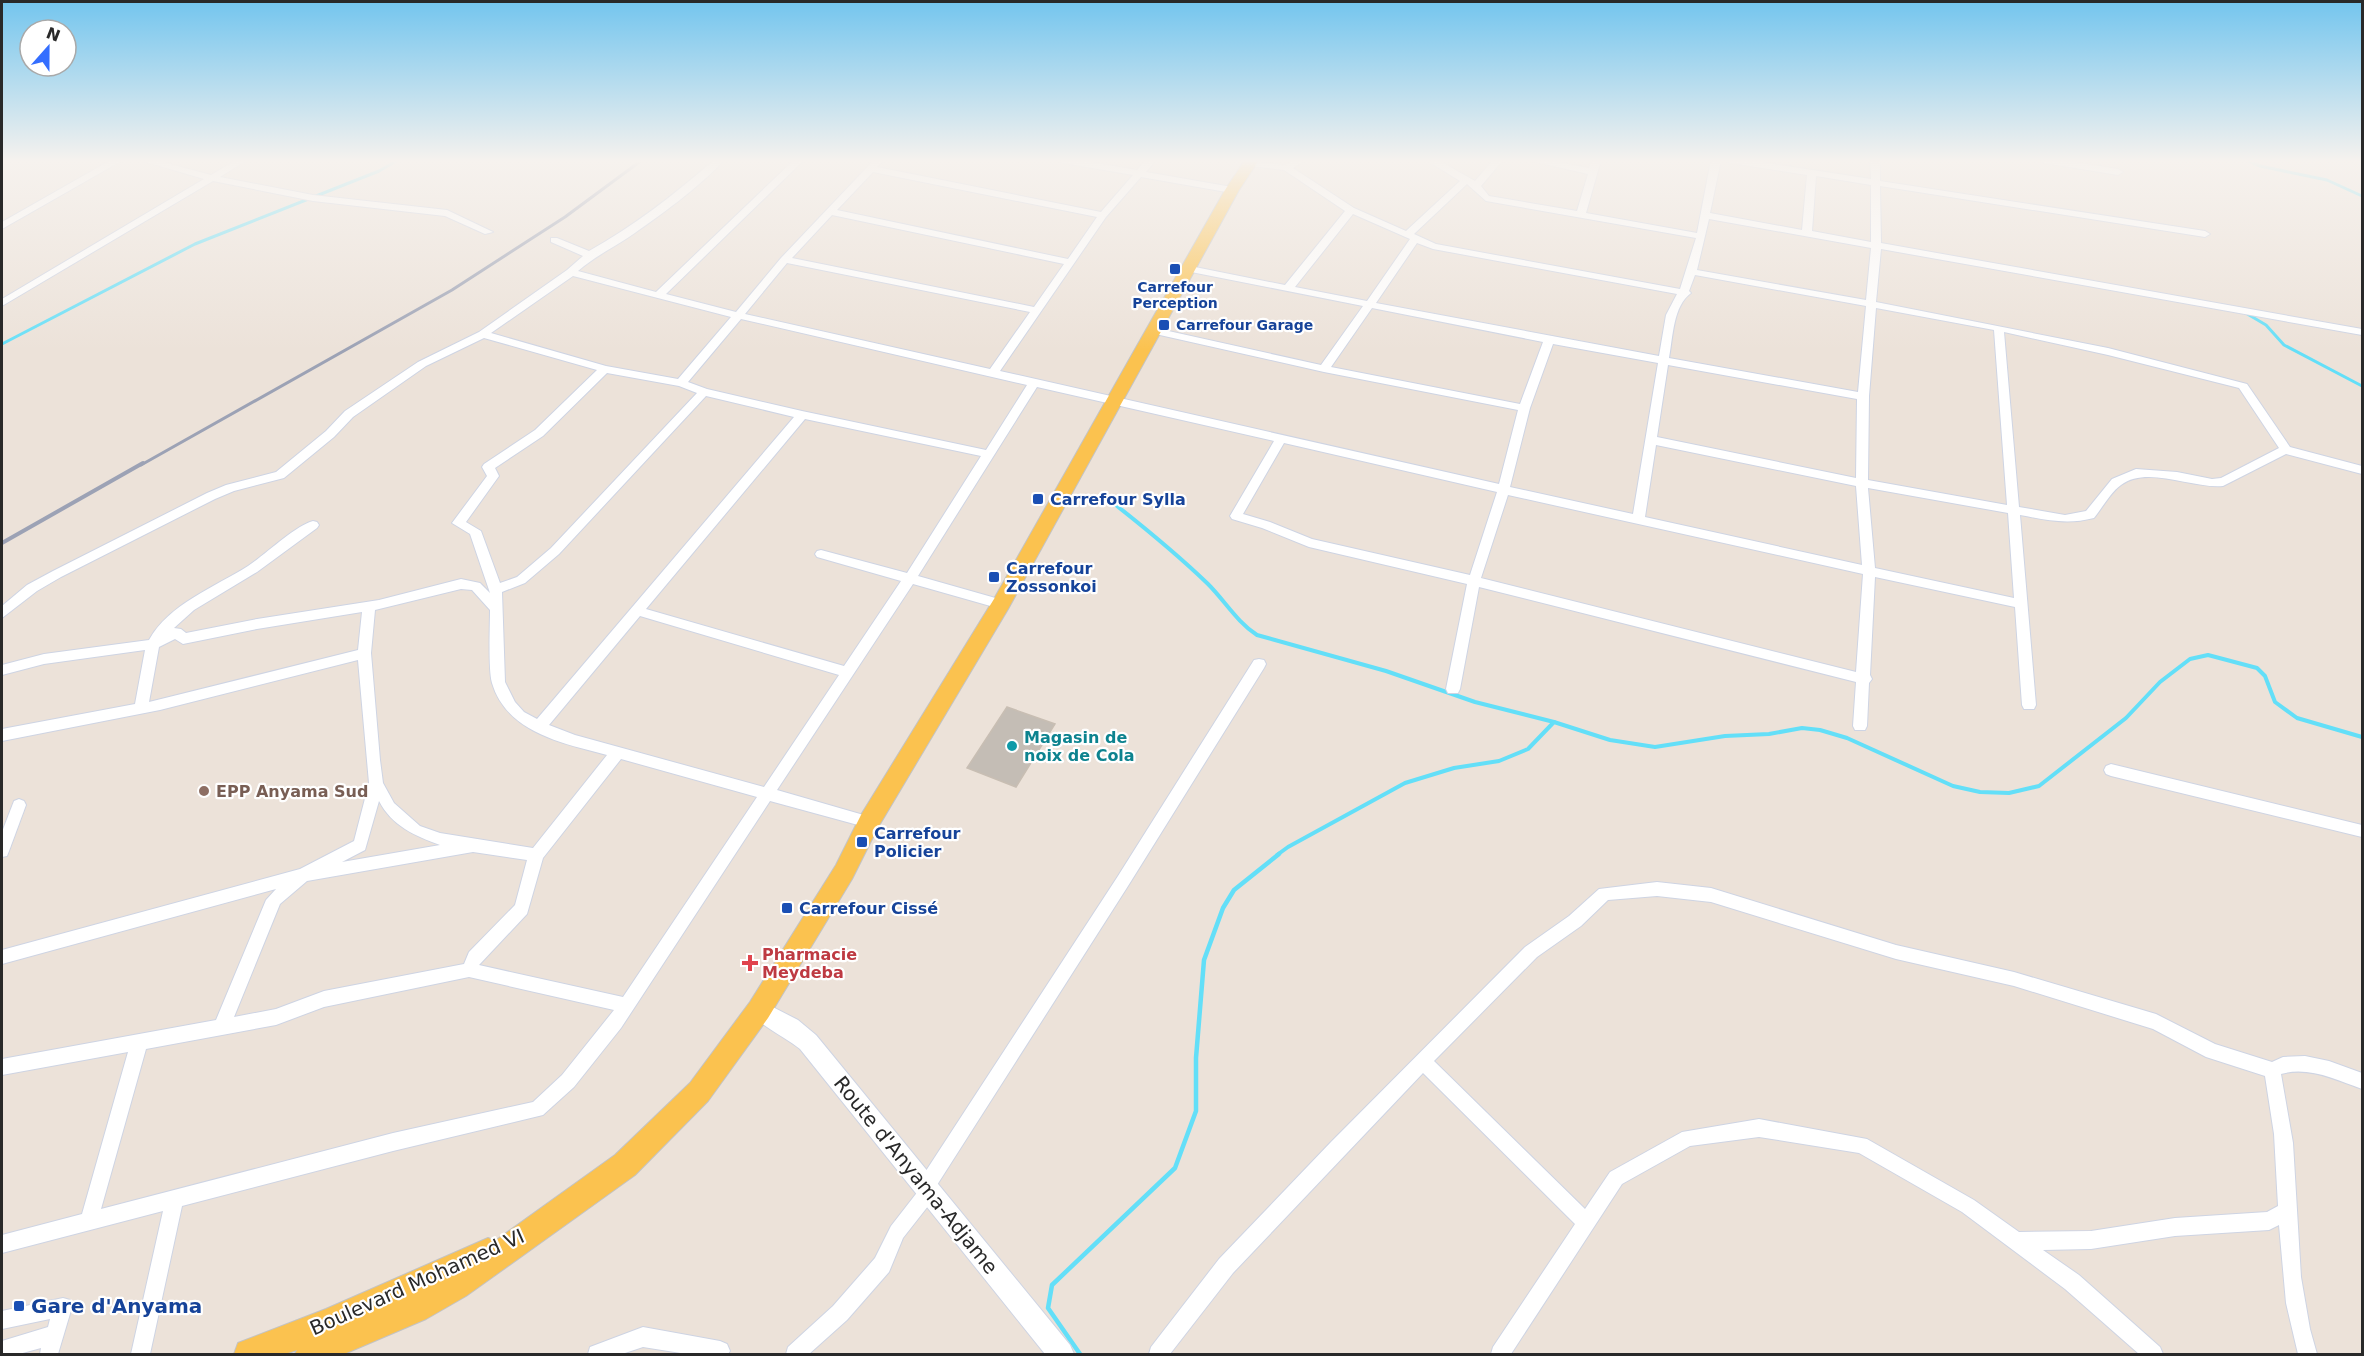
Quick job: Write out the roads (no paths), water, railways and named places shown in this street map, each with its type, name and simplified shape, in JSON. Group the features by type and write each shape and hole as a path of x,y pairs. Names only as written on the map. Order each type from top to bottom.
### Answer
{"main road":[{"path":"540,1228 625,1165 666,1127 699,1092 759,1010 844,872 869,822 1001,604 1214,223"},
{"name":"Boulevard Mohamed VI","path":"249,1354 332,1321 540,1228"},
{"name":"Boulevard Mohamed VI","path":"310,1354 416,1309 456,1286 540,1228"}],"street":[{"path":"2,303 136,223"},
{"path":"469,223 488,232"},
{"path":"2,613 32,588 57,574 211,496 230,488 280,475 330,434 349,414 422,364 483,334 571,272 590,255 641,223"},
{"path":"658,296 733,223"},
{"path":"681,383 785,260 820,223"},
{"path":"885,223 1070,262"},
{"path":"993,373 1097,223"},
{"path":"1288,287 1341,223"},
{"path":"1381,223 1434,246 1686,293"},
{"path":"1324,369 1411,237 1424,223"},
{"path":"1631,223 1699,236"},
{"path":"1638,520 1671,315 1686,293 1694,272 1702,223"},
{"path":"1751,223 2362,332"},
{"path":"1807,233 1808,223"},
{"path":"1860,726 1865,679 1869,572 1863,483 1863,396 1876,245 1875,223"},
{"path":"2138,223 2205,234"},
{"path":"554,240 590,255"},
{"path":"785,260 1036,310"},
{"path":"1190,269 1549,340 1863,396"},
{"path":"571,272 737,316 1281,438 1503,491 2021,604"},
{"path":"1694,272 1999,330 2142,360 2243,386 2286,450"},
{"path":"1999,330 2029,705"},
{"path":"1155,332 1324,369 1524,408"},
{"path":"483,334 605,369 681,383 704,392 802,416 988,454"},
{"path":"1453,689 1474,581 1503,491 1524,408 1549,340"},
{"path":"605,369 539,433 488,467 493,476 459,523 476,531 496,589 494,606 498,682 514,711 538,727 617,753 769,792 869,822"},
{"path":"2,1244 393,1142 537,1109 568,1082 626,1005 910,578 1034,383"},
{"path":"496,589 521,580 555,551 704,392"},
{"path":"538,727 802,416"},
{"path":"1281,438 1236,516 1266,525 1309,543 1474,581 1865,679"},
{"path":"1652,440 1863,483 2065,519 2090,515 2116,482 2136,473 2177,476 2212,483 2223,482 2286,450 2362,470"},
{"path":"141,709 153,644 159,633 183,612 253,569 313,525"},
{"path":"821,554 1001,604"},
{"path":"2,670 44,659 153,644 176,632 183,639 369,606 468,584 476,586 494,606"},
{"path":"222,1026 274,900 303,875 360,845 376,783 364,653 369,606"},
{"path":"638,611 847,672"},
{"path":"2,735 141,709 364,653"},
{"path":"795,1354 840,1312 882,1265 897,1232 928,1188 1259,664"},
{"path":"469,970 475,957 522,909 536,855 617,753"},
{"path":"2111,770 2362,831"},
{"path":"376,783 389,807 415,830 473,846 536,855"},
{"path":"2,851 19,805"},
{"path":"2,957 303,875 473,846"},
{"path":"1158,1354 1226,1266 1422,1061 1531,952 1575,921 1604,894 1657,889 1711,895 1896,952 2014,979 2156,1022 2212,1052 2272,1070 2285,1063 2302,1063 2362,1081"},
{"path":"2,1066 276,1017 324,999 469,970 626,1005"},
{"name":"Route d'Anyama-Adjame","path":"759,1010 790,1027 808,1042 1061,1354"},
{"path":"89,1221 139,1043"},
{"path":"1422,1061 1586,1222"},
{"path":"2272,1070 2284,1141 2292,1261 2303,1338 2308,1354"},
{"path":"1500,1354 1616,1178 1688,1138 1759,1128 1861,1146 1968,1206 2072,1282 2153,1354"},
{"path":"140,1354 175,1200"},
{"path":"2015,1241 2091,1240 2175,1227 2269,1221 2288,1211"},
{"path":"2,1320 63,1307 49,1354"},
{"path":"2,1350 55,1334"},
{"path":"597,1354 643,1337 720,1351"}],"waterway":[{"path":"2,344 195,244 247,223"},
{"path":"2244,312 2266,325 2284,345 2362,386"},
{"path":"1112,502 1197,573 1243,624 1257,635 1386,671 1475,702 1554,722"},
{"path":"1554,722 1610,740 1655,747 1725,736 1769,734 1802,728 1820,730 1847,738 1953,786 1980,792 2009,793 2039,786 2126,718 2160,682 2190,659 2208,655 2257,668 2265,676 2275,702 2297,718 2362,737"},
{"path":"1277,855 1405,783 1454,768 1499,761 1528,749 1554,722"},
{"path":"1080,1354 1048,1308 1052,1285 1175,1168 1196,1111 1196,1058 1204,960 1223,908 1234,890 1279,854"}],"railway":[{"path":"141,465 452,290 555,223"},
{"path":"2,543 143,463"}],"place":[{"name":"Carrefour Perception","path":"1175,269"},
{"name":"Carrefour Garage","path":"1164,325"},
{"name":"Carrefour Sylla","path":"1038,499"},
{"name":"Carrefour Zossonkoi","path":"994,577"},
{"name":"Magasin de noix de Cola","path":"1012,746"},
{"name":"EPP Anyama Sud","path":"204,791"},
{"name":"Carrefour Policier","path":"862,842"},
{"name":"Carrefour Cissé","path":"787,908"},
{"name":"Pharmacie Meydeba","path":"750,963"},
{"name":"Gare d'Anyama","path":"19,1306"}]}
